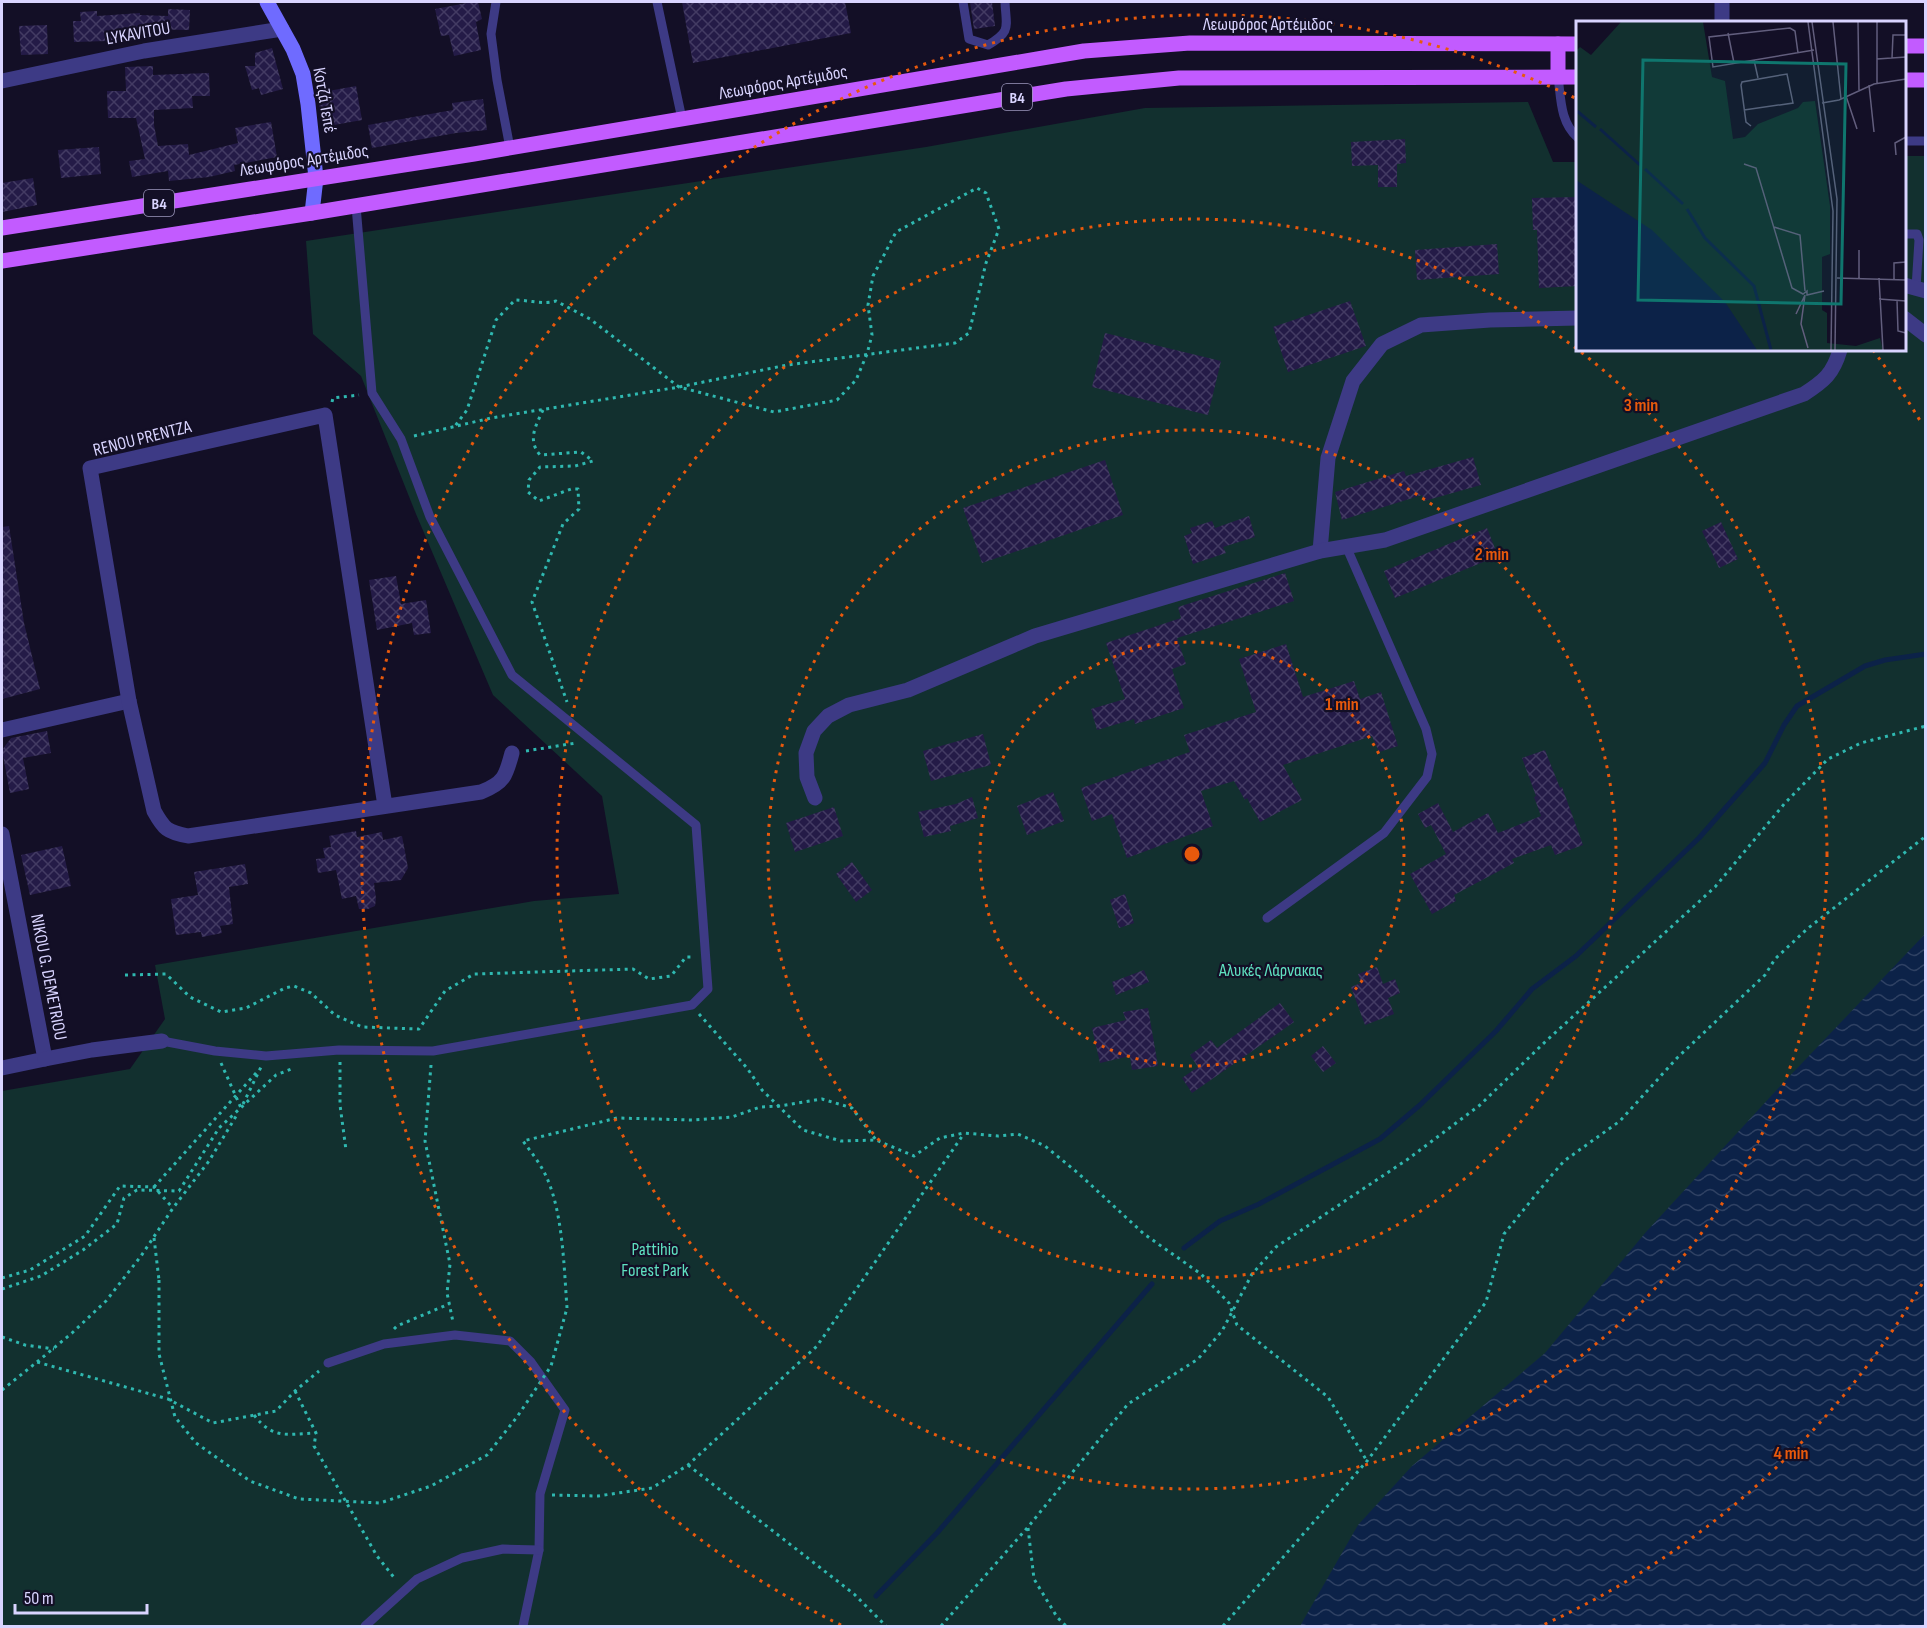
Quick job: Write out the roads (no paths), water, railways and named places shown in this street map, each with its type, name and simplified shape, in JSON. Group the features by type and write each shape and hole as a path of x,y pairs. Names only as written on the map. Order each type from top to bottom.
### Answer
{"main road":[{"name":"Λεωφόρος Αρτέμιδος","path":"2,228 510,148 1084,51 1190,43 1576,44"},
{"path":"1558,44 1558,76"},
{"path":"1906,46 1926,46"},
{"name":"B4","path":"2,261 356,206 1066,89 1179,78 1576,77"},
{"path":"1906,80 1926,80"}],"street":[{"name":"Κοτζά Τεπέ","path":"267,2 293,49 303,74 316,178 312,213"},
{"path":"1722,2 1722,21"},
{"name":"LYKAVITOU","path":"2,81 144,51 282,29"},
{"path":"1320,552 1328,458 1353,381 1382,344 1421,325 1490,320 1576,318"},
{"path":"1906,319 1926,335"},
{"path":"815,798 807,777 807,753 814,731 828,716 849,705 908,690 1035,636 1320,552 1384,540 1804,394 1824,381 1836,365 1840,351"},
{"name":"RENOU PRENTZA","path":"385,806 325,416 90,468 129,701 154,811 162,827 173,834 188,836 481,792 497,786 507,773 512,753"},
{"path":"2,730 129,701"},
{"name":"NIKOU G. DEMETRIOU","path":"2,834 7,896 45,1059 2,1068"},
{"path":"45,1059 162,1041"}],"lane":[{"path":"496,2 491,34 510,148"},
{"path":"657,2 682,119"},
{"path":"963,2 969,39 988,45 1003,36 1006,31 1005,2"},
{"path":"1558,76 1563,117 1569,130 1576,136"},
{"path":"1906,141 1926,141"},
{"path":"162,1041 215,1051 266,1056 339,1050 433,1051 692,1005 708,989 696,825 512,675 430,518 401,439 372,393 356,206"},
{"path":"1906,234 1917,234 1919,240 1915,288"},
{"path":"1267,918 1384,833 1427,777 1432,753 1426,729 1346,546"},
{"path":"328,1363 384,1344 455,1335 510,1341 531,1362 565,1410 540,1494 539,1550 523,1626"},
{"path":"365,1626 417,1579 462,1558 503,1549 539,1550"}],"water":[{"path":"1925,934 1925,1626 1300,1626 1358,1525 1412,1466 1545,1353 1646,1232"}],"waterway":[{"path":"1184,1248 1220,1221 1259,1204 1380,1139 1420,1105 1496,1031 1532,989 1576,956 1699,838 1765,763 1784,725 1797,706 1865,666 1885,660 1926,654"},
{"path":"876,1596 937,1533 1152,1284"}],"park label":[{"name":"Αλυκές Λάρνακας","path":"1271,970"},
{"name":"Pattihio Forest Park","path":"655,1259"}]}
